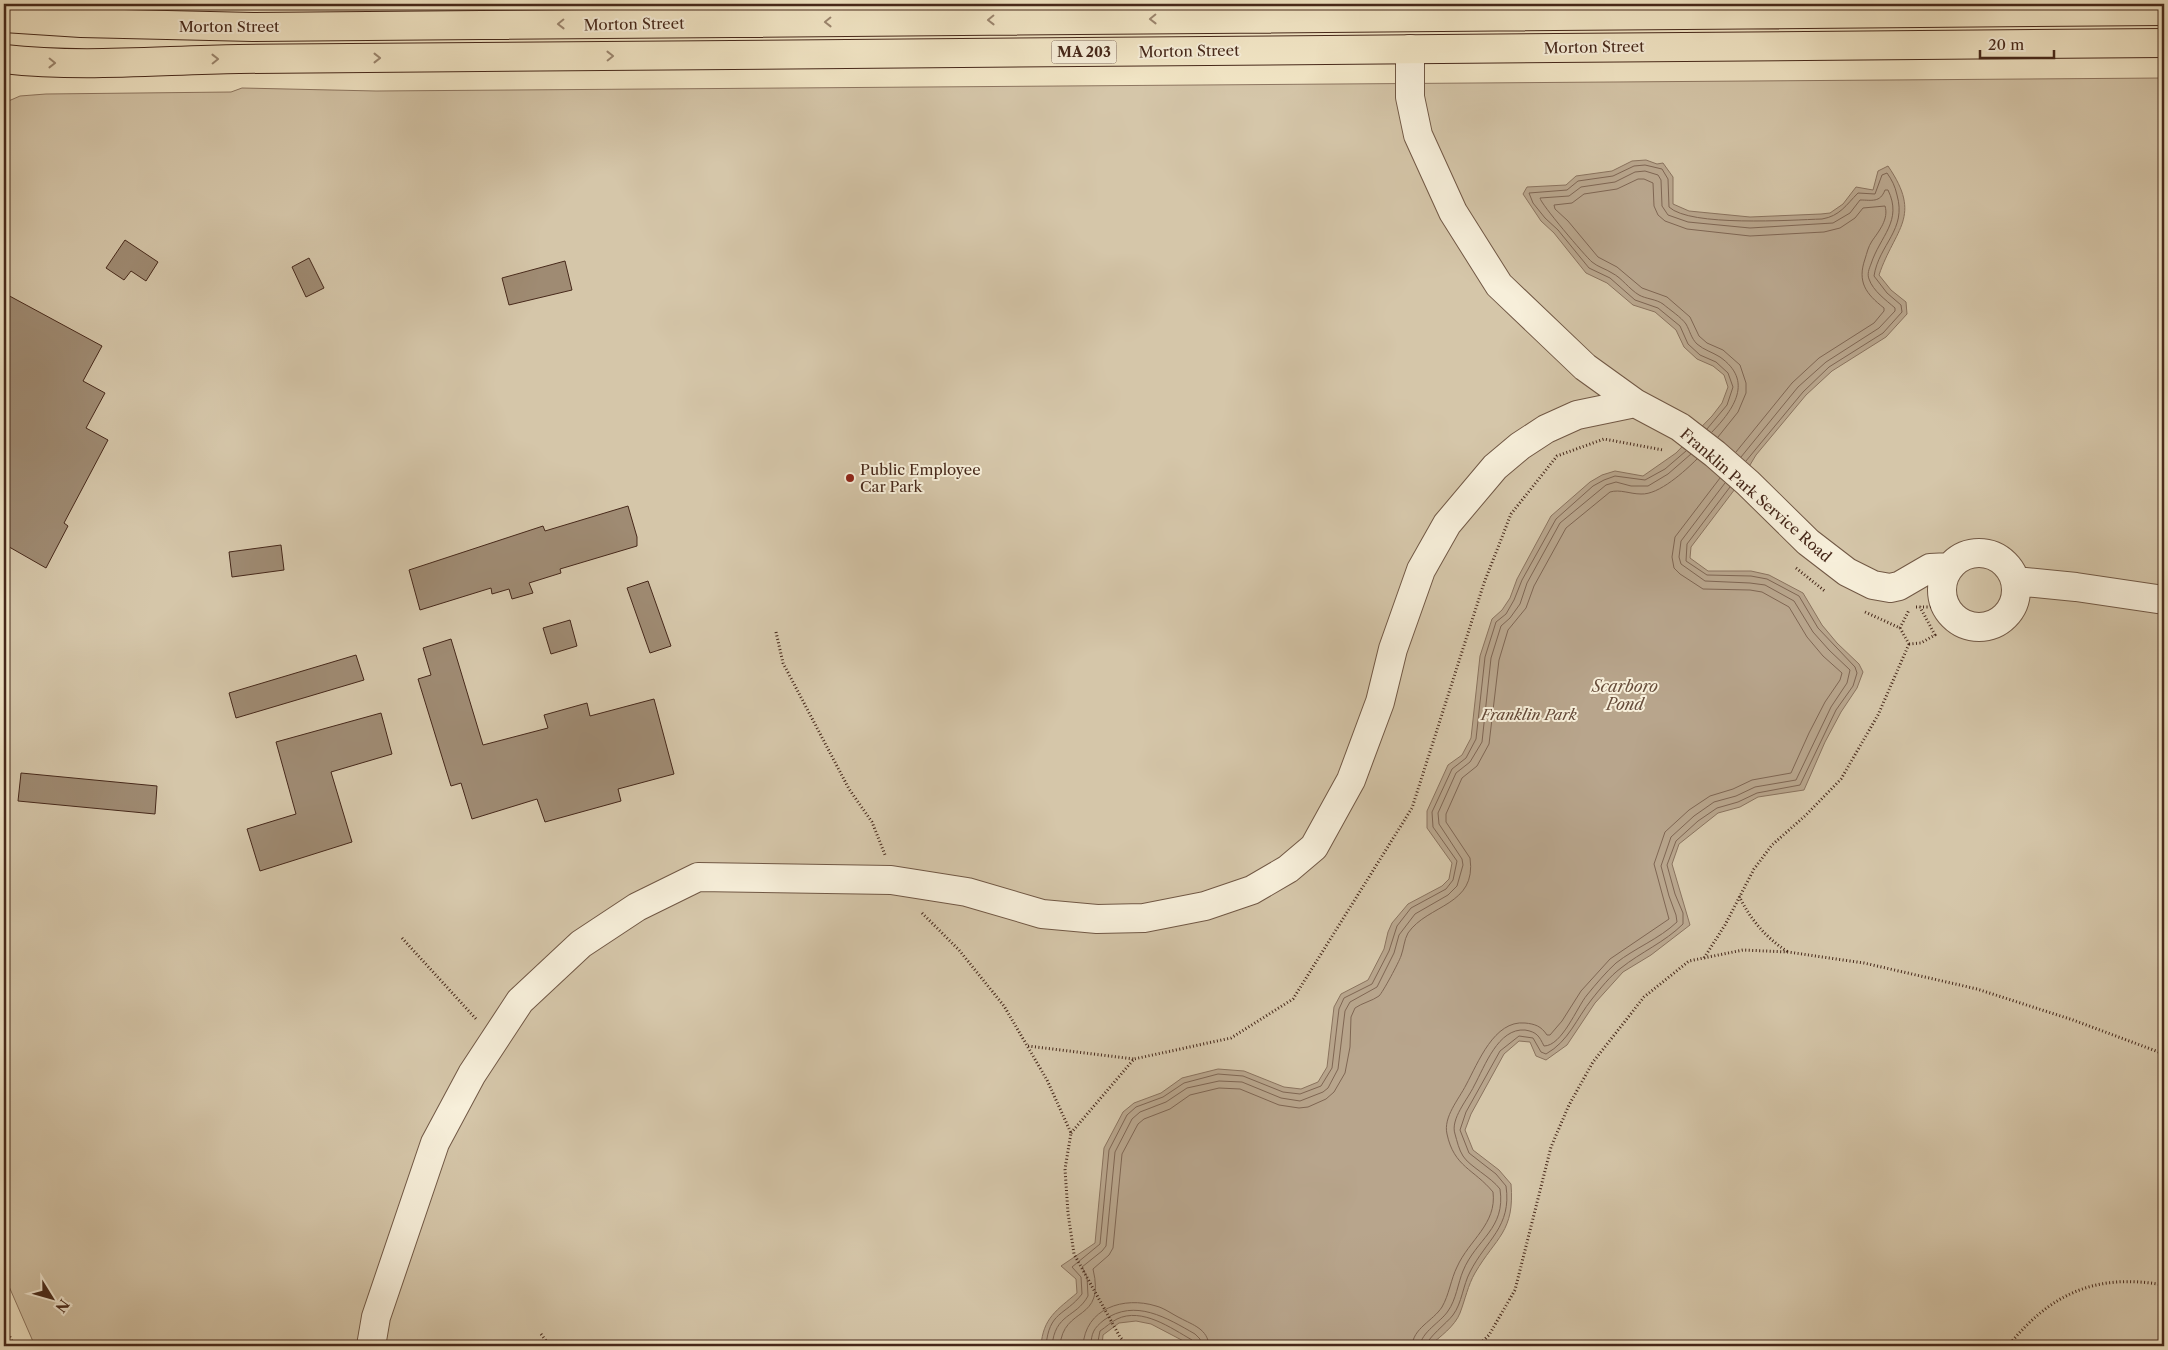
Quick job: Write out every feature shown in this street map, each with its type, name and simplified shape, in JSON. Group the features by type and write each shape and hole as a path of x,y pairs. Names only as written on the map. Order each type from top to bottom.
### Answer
{"highway":[{"name":"Morton Street","path":"4,18 81,23 253,27 2164,11"},
{"name":"Morton Street","path":"4,59 46,63 112,63 239,59 2164,42"}],"street":[{"name":"Franklin Park Service Road","path":"1410,49 1410,97 1418,135 1454,212 1499,285 1585,367 1635,403 1674,439 1748,483 1808,542 1847,572 1866,583 1882,588 1899,586 1930,568 1950,567 1955,561 1968,554 1975,553 1989,554 2008,565 2015,581"},
{"path":"371,1346 376,1317 435,1143 472,1074 520,1001 581,944 637,908 698,878 891,880 967,892 1042,914 1097,919 1144,918 1205,906 1252,890 1288,869 1314,847 1351,780 1380,702 1393,649 1421,570 1447,524 1495,467 1520,446 1546,429 1577,415 1635,403"},
{"path":"1950,567 1944,578 1942,590 1944,604 1949,613 1958,621 1969,626 1981,627 1993,624 2004,618 2011,609 2016,597 2015,581 2076,587 2164,600"}],"path":[{"path":"1028,1046 1134,1059 1231,1038 1293,999 1412,808 1484,583 1511,514 1557,456 1604,439 1674,439"},
{"path":"1909,644 1924,642 1934,635 1920,607 1944,604"},
{"path":"1909,644 1900,628 1912,606"},
{"path":"776,632 783,663 849,789 872,822 882,842 891,880"},
{"path":"1704,958 1726,925 1754,869 1772,845 1806,815 1841,779 1878,715 1909,644"},
{"path":"1739,896 1747,912 1770,941 1788,952"},
{"path":"919,910 959,950 1004,1006 1047,1080 1071,1134"},
{"path":"402,938 495,1039"},
{"path":"1478,1346 1489,1335 1515,1290 1551,1147 1569,1105 1593,1062 1644,997 1689,961 1743,950 1788,952 1864,963 1977,989 2073,1020 2164,1054"},
{"path":"1128,1346 1120,1337 1074,1254 1068,1212 1065,1168 1071,1134 1134,1059"},
{"path":"2008,1346 2036,1315 2072,1292 2108,1281 2164,1286"},
{"path":"4,1324 14,1346"},
{"path":"541,1334 550,1346"}],"green space":[{"name":"Franklin Park","path":"2164,78 2164,1346 35,1346 4,1275 4,103 20,96 46,94 231,92 242,88 376,91"}],"water":[{"name":"Scarboro Pond","path":"1646,160 1657,164 1663,163 1673,177 1673,204 1689,211 1750,217 1830,213 1843,204 1856,187 1873,190 1878,171 1888,166 1904,198 1905,211 1903,222 1879,275 1891,290 1906,302 1907,314 1886,337 1832,371 1806,395 1756,455 1738,485 1691,547 1690,558 1708,571 1751,571 1769,575 1803,593 1822,625 1837,643 1859,664 1863,672 1857,688 1841,712 1825,742 1804,790 1758,797 1740,807 1718,813 1679,844 1672,864 1690,925 1651,955 1623,972 1595,1003 1567,1045 1546,1060 1536,1056 1530,1042 1519,1041 1504,1054 1471,1114 1465,1130 1473,1150 1499,1170 1511,1184 1510,1213 1502,1233 1468,1288 1458,1318 1447,1331 1429,1346 1193,1346 1151,1324 1136,1321 1119,1323 1103,1335 1102,1346 1041,1346 1042,1336 1052,1315 1077,1293 1076,1279 1061,1266 1095,1243 1104,1148 1123,1112 1134,1103 1161,1093 1182,1078 1218,1069 1244,1071 1284,1087 1301,1089 1318,1082 1327,1067 1334,1007 1341,994 1368,980 1384,949 1392,923 1408,904 1442,886 1449,879 1452,863 1427,828 1427,811 1448,765 1462,755 1471,738 1480,656 1492,619 1502,610 1510,598 1517,579 1551,516 1590,482 1602,475 1615,471 1643,476 1676,453 1722,403 1728,387 1724,375 1713,366 1697,359 1684,347 1676,330 1655,312 1633,305 1607,283 1586,273 1554,233 1541,221 1523,194 1527,187 1566,185 1576,176 1612,171 1632,161"}],"building":[{"path":"125,240 158,262 146,281 131,271 124,280 106,268"},
{"path":"309,258 324,288 306,297 292,267"},
{"path":"565,261 572,290 509,305 502,278"},
{"path":"4,293 102,346 83,381 105,393 86,428 108,440 64,523 68,526 46,568 4,544"},
{"path":"628,506 637,537 637,546 560,569 561,573 529,583 533,593 512,599 509,589 492,594 491,588 420,610 409,570 543,526 545,531"},
{"path":"281,545 284,570 232,577 229,552"},
{"path":"648,581 671,646 650,653 627,588"},
{"path":"570,620 577,646 551,654 543,628"},
{"path":"451,639 483,745 548,728 544,715 587,703 590,716 654,699 674,774 618,789 621,801 545,822 537,799 472,819 461,783 451,786 418,679 431,675 423,648"},
{"path":"356,655 364,680 236,718 229,693"},
{"path":"381,713 392,754 331,772 352,842 260,871 247,829 296,814 276,742"},
{"path":"21,773 157,786 155,814 18,801"}],"place":[{"name":"Public Employee Car Park","path":"850,478"}]}
